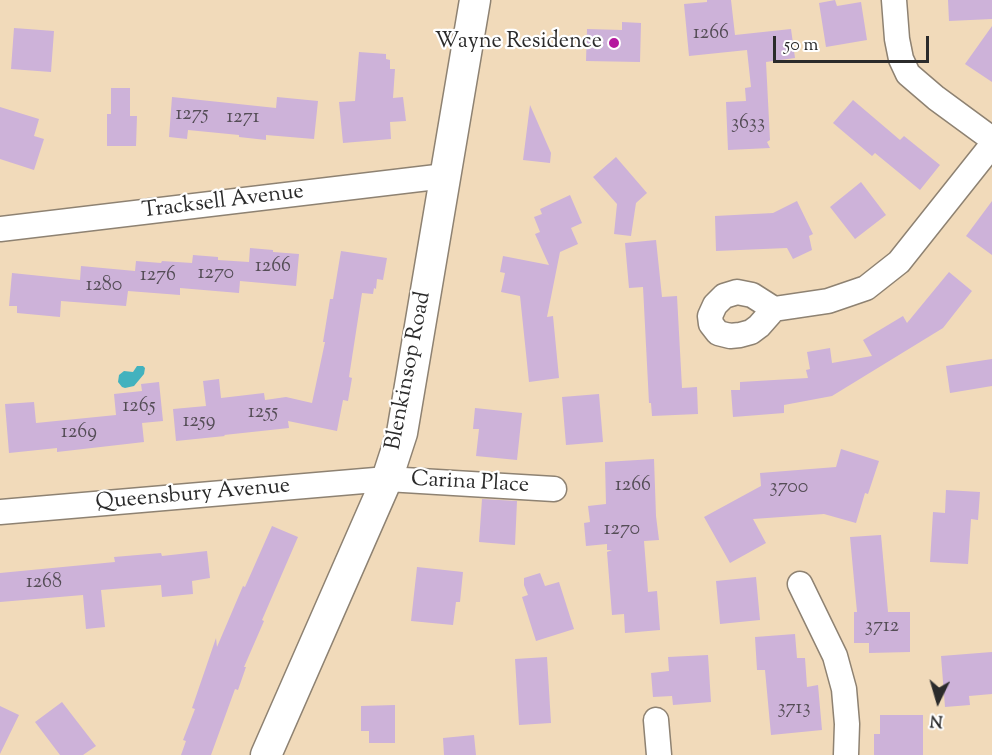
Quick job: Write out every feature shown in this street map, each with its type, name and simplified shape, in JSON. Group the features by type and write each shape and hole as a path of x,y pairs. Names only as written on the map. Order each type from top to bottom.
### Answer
{"street":[{"name":"Blenkinsop Road","path":"266,755 387,479 402,433 475,0"},
{"path":"894,0 897,39 901,59 908,74 936,98 992,139"},
{"path":"774,309 828,301 866,288 899,262 992,145"},
{"name":"Tracksell Avenue","path":"0,229 446,176"},
{"name":"Carina Place","path":"387,479 554,489"},
{"name":"Queensbury Avenue","path":"0,513 387,479"},
{"path":"800,584 835,656 844,689 847,724 846,755"},
{"path":"656,720 659,755"}],"water":[{"path":"137,366 145,368 144,374 134,386 122,387 118,382 119,375 124,371 133,372"}],"building":[{"path":"707,0 731,0 735,35 791,29 795,58 766,62 770,140 767,142 770,148 728,150 726,102 746,101 745,88 751,87 747,50 689,56 684,4 707,2"},
{"path":"835,0 837,6 861,2 867,40 826,47 819,3"},
{"path":"948,0 992,0 992,19 949,21"},
{"name":"Wayne Residence","path":"622,22 641,23 640,62 586,61 587,29 622,30"},
{"path":"992,26 992,82 965,64"},
{"path":"14,28 54,31 51,72 11,69"},
{"path":"359,52 386,54 386,59 390,60 390,69 395,69 393,98 403,97 406,121 390,122 391,139 343,143 339,102 355,101"},
{"path":"111,88 130,88 130,116 137,116 136,146 107,146 107,114 111,114"},
{"path":"172,97 276,108 277,97 318,101 314,139 266,135 266,140 188,130 187,139 169,137"},
{"path":"853,100 900,140 904,136 940,165 920,190 875,153 872,156 833,123"},
{"path":"530,105 551,153 550,163 523,160"},
{"path":"0,107 39,119 34,136 44,139 34,170 0,159"},
{"path":"616,157 647,193 636,203 631,236 614,234 617,204 593,177"},
{"path":"861,182 886,215 855,239 830,207"},
{"path":"570,195 582,223 571,228 578,244 560,252 547,317 553,316 559,378 529,382 520,296 501,292 505,273 500,272 503,256 549,265 535,234 540,232 534,217 542,214 540,209"},
{"path":"797,201 813,234 809,236 812,250 793,259 787,248 716,251 715,216 773,213"},
{"path":"992,201 992,255 966,236"},
{"path":"656,240 662,297 677,296 682,388 697,387 698,414 652,416 651,403 649,403 643,287 629,288 625,243"},
{"path":"250,248 299,254 296,286 240,281 239,293 180,288 180,295 128,291 126,306 61,301 60,317 17,313 17,306 9,306 12,273 80,280 81,266 135,271 136,261 192,263 193,255 218,257 218,260 249,262"},
{"path":"341,251 387,258 383,280 377,279 373,294 362,293 349,377 352,378 348,401 343,400 337,431 288,421 289,428 176,441 173,409 206,406 203,381 219,379 221,398 264,393 265,400 286,397 312,403 325,342 323,342 330,299 333,299"},
{"path":"949,272 972,291 943,328 832,396 784,405 784,413 733,417 731,390 740,390 740,382 808,378 806,370 810,369 807,352 830,348 832,363 872,356 863,340 903,316 907,323"},
{"path":"992,359 992,386 950,393 946,366"},
{"path":"159,382 163,421 142,423 144,442 57,452 57,448 9,453 5,404 34,402 36,423 116,415 114,394 142,391 141,384"},
{"path":"599,394 603,442 566,445 562,397"},
{"path":"475,408 522,413 517,460 476,456 479,429 473,429"},
{"path":"841,449 879,461 868,494 865,493 856,523 824,514 753,519 766,543 730,563 704,517 761,486 760,473 836,467"},
{"path":"654,459 659,540 644,541 648,592 657,591 660,630 625,633 624,614 612,615 607,552 612,550 607,550 607,544 586,546 584,523 590,522 588,506 606,504 605,462"},
{"path":"946,490 980,492 978,520 971,519 968,564 930,562 933,512 945,513"},
{"path":"482,499 517,501 515,545 479,542"},
{"path":"272,526 298,537 262,620 264,621 244,667 246,667 238,690 235,689 211,755 181,755 186,741 183,740 195,709 192,708 216,638 217,647"},
{"path":"881,535 888,612 910,612 910,652 869,653 869,643 854,643 854,612 857,612 850,537"},
{"path":"207,551 210,578 192,581 193,594 162,597 161,585 101,590 105,627 86,629 83,595 0,602 0,573 115,562 114,557 161,553 162,556"},
{"path":"417,567 463,572 460,602 456,602 453,625 411,621"},
{"path":"540,573 545,586 559,582 574,629 536,641 522,597 528,595 524,578"},
{"path":"756,577 760,620 720,624 716,581"},
{"path":"795,634 797,658 805,658 807,687 818,685 822,730 771,735 765,670 757,670 755,637"},
{"path":"992,652 992,694 969,696 970,705 945,707 941,656"},
{"path":"708,655 711,702 673,705 672,696 653,697 651,673 669,671 668,657"},
{"path":"547,657 551,723 519,725 515,659"},
{"path":"62,702 96,746 83,755 60,755 35,722"},
{"path":"395,705 395,743 369,743 369,731 361,731 361,706"},
{"path":"0,706 19,715 0,754"},
{"path":"880,715 923,715 923,755 874,755 874,734 880,734"},
{"path":"474,735 476,755 444,755 443,738"}],"place":[{"name":"Wayne Residence","path":"614,43"}]}
